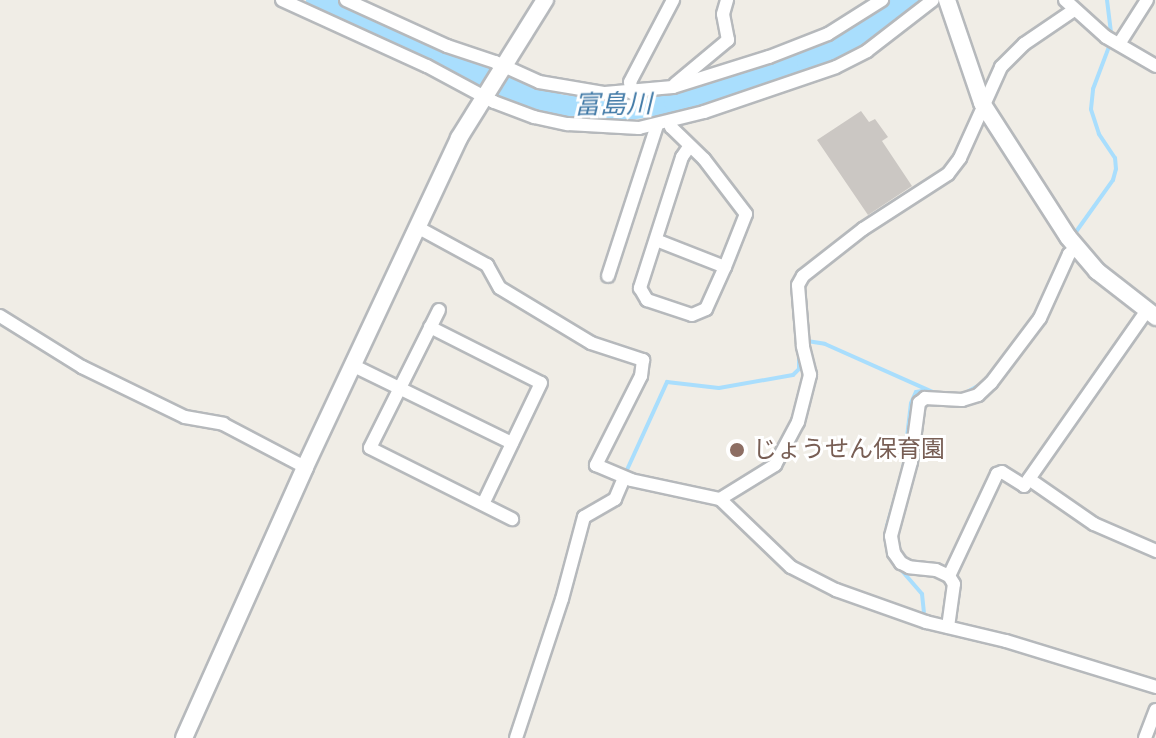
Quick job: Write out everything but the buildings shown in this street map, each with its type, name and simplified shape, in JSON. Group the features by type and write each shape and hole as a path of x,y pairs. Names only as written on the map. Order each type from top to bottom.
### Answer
{"street":[{"path":"282,0 534,117 568,124 617,128 671,122 836,67 867,51 933,0"},
{"path":"346,0 447,46 539,82 571,90 632,93 673,87 806,44 882,0"},
{"path":"184,738 305,467 459,138 545,0"},
{"path":"632,93 630,82 673,0"},
{"path":"673,87 728,40 723,14 727,0"},
{"path":"947,0 982,103 1076,248 1097,271 1151,314 1024,486 1002,472 997,474 949,576 955,594 948,627"},
{"path":"1065,0 1119,44 1156,66"},
{"path":"1119,44 1147,0"},
{"path":"720,499 775,465 791,439 810,375 798,285 803,276 863,229 948,174 960,158 982,103 1011,56 1074,10"},
{"path":"671,122 671,127 704,159 746,214 706,309 692,315 647,300 640,288 689,147"},
{"path":"608,276 657,125"},
{"path":"417,227 487,265 500,288 591,343 643,360 641,376 596,465 624,478 720,499 791,567 836,590 948,627 1021,645 1156,687"},
{"path":"656,240 725,267"},
{"path":"949,576 901,563 894,553 891,536 911,462 920,399 962,400 978,395 991,383 1040,318 1069,254 1076,248"},
{"path":"439,310 370,448 512,519"},
{"path":"0,316 95,373 185,417 223,424 305,467"},
{"path":"430,327 541,383 483,504"},
{"path":"352,365 512,443"},
{"path":"516,738 573,564 584,517 615,499 624,478"},
{"path":"1029,479 1094,524 1156,551"},
{"path":"1145,738 1156,710"}],"waterway":[{"name":"富島川","path":"317,0 510,89 562,106 630,109 675,102 808,62 849,41 908,0"},
{"path":"1107,0 1111,35"},
{"path":"1073,236 1113,180 1116,169 1115,158 1099,134 1091,109 1093,89 1110,44"},
{"path":"807,341 825,344 935,393"},
{"path":"626,472 667,382 719,388 793,375 799,369 799,343"},
{"path":"967,392 983,383 996,367"},
{"path":"903,471 911,403 916,392 922,391"},
{"path":"888,548 887,526 897,491"},
{"path":"890,557 922,594 924,612"}],"place":[{"name":"じょうせん保育園","path":"737,450"}]}
